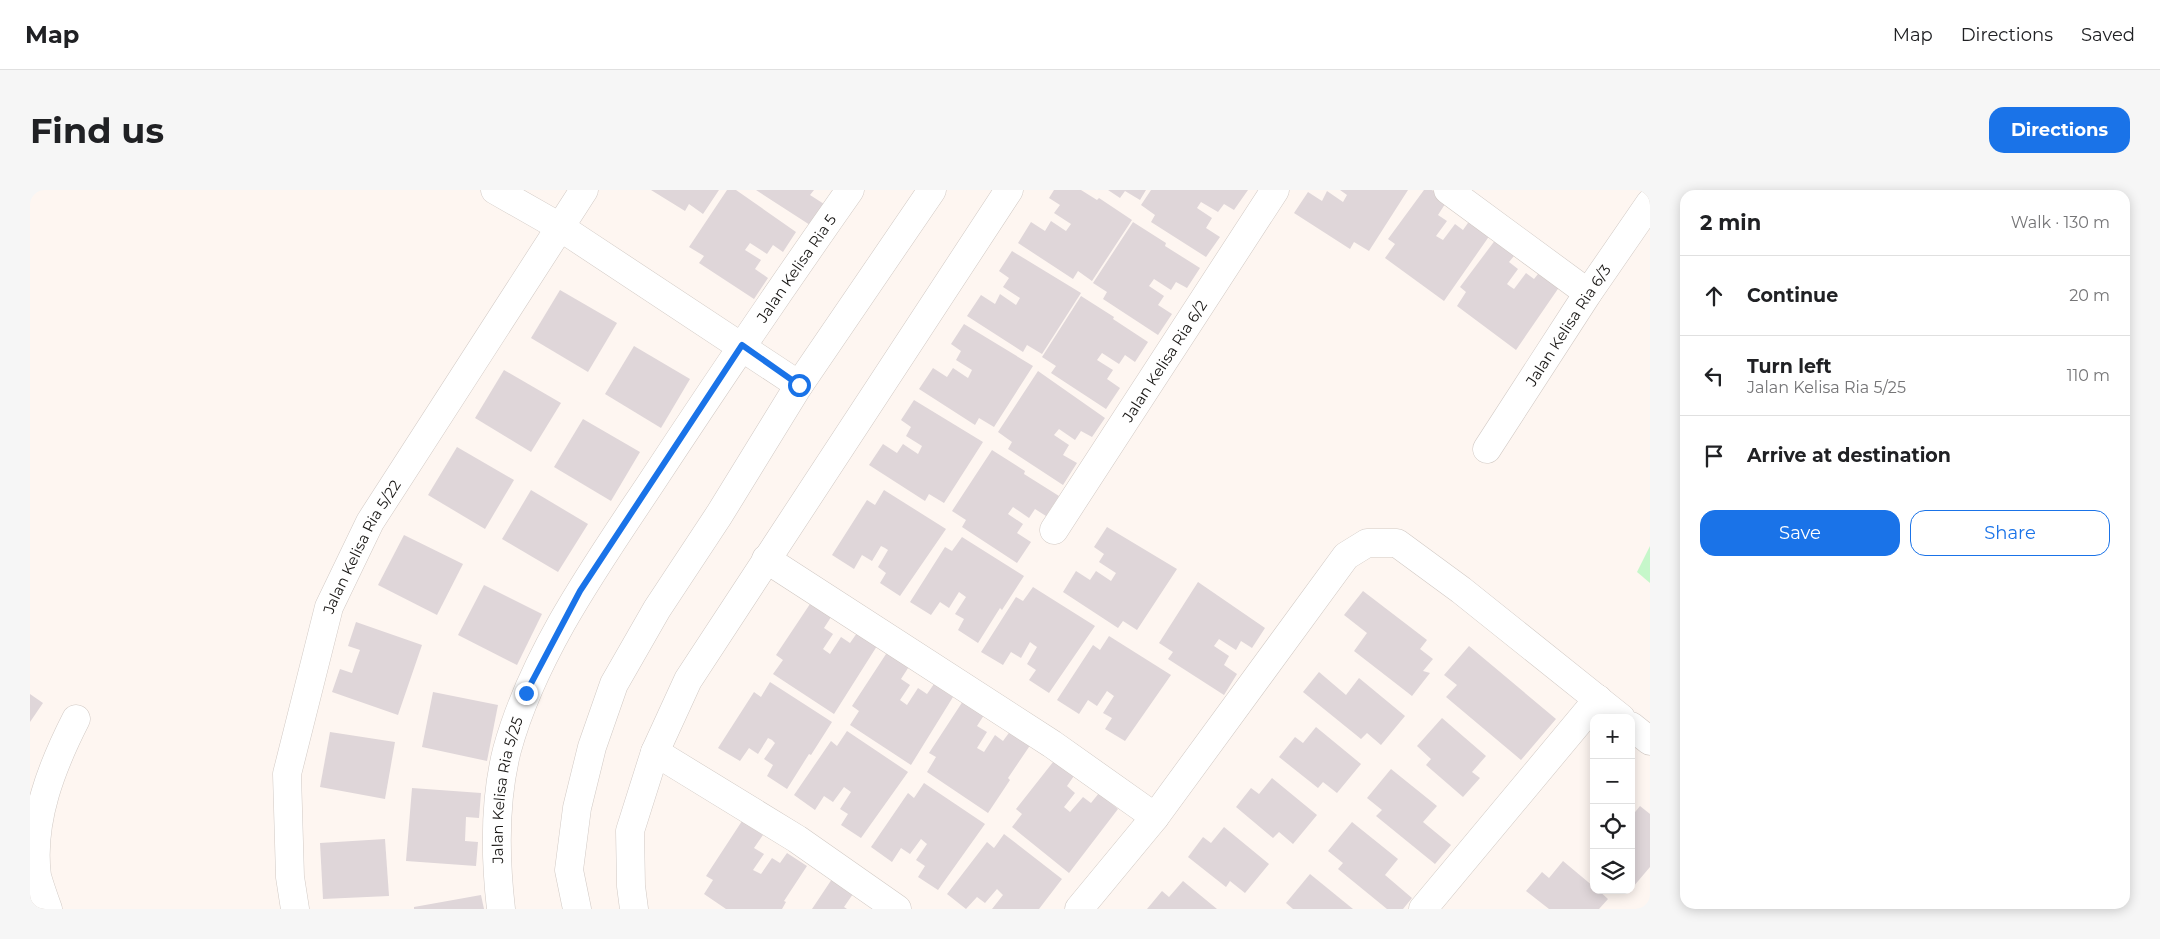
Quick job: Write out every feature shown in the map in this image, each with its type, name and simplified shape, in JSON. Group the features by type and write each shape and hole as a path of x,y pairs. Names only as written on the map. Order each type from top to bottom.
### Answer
{"street":[{"path":"495,190 560,228 742,345 799,385"},
{"name":"Jalan Kelisa Ria 5/22","path":"295,909 290,877 287,774 329,607 370,522 584,190"},
{"name":"Jalan Kelisa Ria 5","path":"742,345 850,190"},
{"path":"577,909 569,870 577,808 592,747 614,684 657,609 719,514 799,385 932,190"},
{"path":"634,909 631,886 630,831 655,752 688,680 1009,190"},
{"name":"Jalan Kelisa Ria 6/2","path":"1054,530 1275,190"},
{"path":"1448,190 1588,293"},
{"name":"Jalan Kelisa Ria 6/3","path":"1487,449 1588,293 1650,203"},
{"name":"Jalan Kelisa Ria 5/25","path":"501,909 496,863 498,809 507,751 526,693 580,591 742,345"},
{"path":"1079,909 1154,817 1346,556 1367,543 1397,543 1461,590 1616,714"},
{"path":"766,559 1052,744 1154,817"},
{"path":"1423,909 1598,699"},
{"path":"48,909 36,875 33,846 38,808 49,773 76,719"},
{"path":"1635,729 1650,741"},
{"path":"655,752 797,839 897,909"}],"green space":[{"path":"1650,546 1650,583 1637,572"}],"building":[{"path":"651,190 719,190 703,214 689,204 685,211"},
{"path":"727,190 736,190 796,232 783,252 773,245 767,254 750,243 745,250 761,260 755,269 768,278 754,299 699,263 704,256 689,247"},
{"path":"756,190 814,190 810,195 824,204 810,225"},
{"path":"1054,190 1081,190 1097,200 1099,198 1132,220 1092,281 1078,271 1073,279 1018,243 1031,222 1045,231 1051,221 1066,231 1071,224 1054,213 1060,205 1049,198"},
{"path":"1108,190 1146,190 1140,200 1125,191 1120,198"},
{"path":"1151,190 1248,190 1234,210 1224,204 1218,212 1201,202 1197,208 1212,218 1206,228 1220,237 1206,257 1151,222 1155,215 1141,205"},
{"path":"1340,190 1408,190 1369,251 1354,242 1350,249 1294,213 1308,192 1322,201 1327,191 1343,202 1347,195"},
{"path":"1424,190 1432,190 1447,201 1438,215 1447,221 1436,236 1443,240 1455,224 1463,230 1470,220 1490,235 1444,301 1385,258 1395,244 1388,239"},
{"path":"1133,222 1166,243 1165,246 1200,268 1187,288 1176,282 1171,290 1154,279 1149,286 1164,296 1158,305 1172,314 1158,335 1103,299 1107,292 1093,283"},
{"path":"1499,235 1519,250 1509,262 1518,269 1507,284 1514,289 1526,273 1534,279 1542,269 1562,283 1516,350 1457,306 1466,292 1460,287"},
{"path":"1012,251 1081,293 1042,354 1027,345 1023,352 967,316 981,295 995,304 1000,294 1016,305 1020,298 1003,287 1009,278 999,271"},
{"path":"560,290 617,323 588,372 531,338"},
{"path":"1081,296 1148,342 1135,362 1125,355 1119,364 1102,353 1097,360 1113,370 1107,379 1120,388 1106,409 1051,373 1056,366 1042,357"},
{"path":"964,324 1033,366 994,427 979,418 975,425 919,389 933,368 947,377 953,368 968,378 972,370 956,360 961,351 951,344"},
{"path":"634,346 690,379 661,428 605,394"},
{"path":"504,370 561,403 531,452 475,418"},
{"path":"1038,371 1105,418 1092,437 1081,431 1075,440 1059,429 1054,435 1069,445 1063,455 1077,463 1063,485 1008,449 1012,442 998,432"},
{"path":"914,400 983,442 944,503 929,494 925,501 869,465 883,444 897,453 903,444 918,454 922,446 906,436 911,427 901,420"},
{"path":"583,419 640,452 611,501 554,467"},
{"path":"457,447 514,480 485,529 428,495"},
{"path":"992,450 1025,471 1024,474 1059,496 1046,516 1035,509 1029,518 1013,507 1008,514 1023,524 1017,533 1031,542 1017,563 962,527 966,520 952,511"},
{"path":"531,490 588,524 558,572 502,539"},
{"path":"884,490 946,529 900,596 880,583 886,573 878,567 888,550 885,548 881,546 872,561 862,555 854,569 832,555 867,500 875,505"},
{"path":"1107,527 1177,569 1137,630 1123,621 1118,628 1063,592 1076,571 1090,580 1096,571 1111,581 1116,573 1099,562 1104,554 1094,547"},
{"path":"404,535 463,564 437,615 378,585"},
{"path":"962,537 1024,576 1002,610 1000,608 978,643 958,630 964,619 955,614 966,597 959,592 949,608 940,602 931,615 910,602 945,547 952,551"},
{"path":"1198,582 1265,628 1252,648 1241,641 1236,650 1219,639 1214,646 1229,656 1224,665 1237,674 1224,695 1168,659 1173,652 1159,643"},
{"path":"484,585 542,614 517,665 458,635"},
{"path":"1033,587 1095,626 1049,693 1029,680 1036,670 1027,664 1037,647 1030,642 1021,658 1011,652 1003,665 981,652 1016,597 1023,601"},
{"path":"1363,591 1427,640 1420,649 1433,659 1423,671 1430,673 1412,696 1354,651 1367,633 1344,615"},
{"path":"812,601 833,614 824,628 833,634 823,649 830,654 841,637 850,643 857,633 877,646 834,714 773,674 783,660 776,655"},
{"path":"356,622 422,645 398,715 332,692 340,669 352,673 360,650 348,646"},
{"path":"1109,636 1171,675 1125,741 1105,729 1112,718 1103,713 1114,696 1107,691 1097,706 1088,700 1079,714 1057,700 1093,645 1100,650"},
{"path":"1469,646 1556,719 1521,760 1446,697 1457,685 1444,675"},
{"path":"888,651 910,665 901,679 910,685 900,700 907,705 918,688 927,694 934,684 953,697 911,765 850,725 859,711 852,706"},
{"path":"1319,672 1346,695 1359,678 1405,716 1381,745 1367,733 1361,739 1303,692"},
{"path":"770,682 832,722 787,789 767,776 773,765 764,759 775,743 772,740 768,738 758,754 749,748 740,761 718,748 754,692 761,697"},
{"path":"433,692 498,705 487,761 422,747"},
{"path":"30,694 43,703 30,722"},
{"path":"965,698 986,712 977,726 987,732 977,748 984,752 995,735 1003,741 1011,730 1031,744 1008,778 1010,780 988,813 927,772 936,757 929,753"},
{"path":"1442,718 1486,756 1472,772 1480,778 1463,797 1426,765 1431,759 1417,746"},
{"path":"1316,727 1361,764 1337,793 1323,782 1318,788 1279,757 1295,737 1303,743"},
{"path":"847,731 908,772 861,838 841,825 848,814 840,809 851,792 844,787 833,802 824,796 815,810 794,795 831,741 837,746"},
{"path":"330,732 395,742 385,799 320,787"},
{"path":"1057,757 1076,773 1067,786 1075,793 1064,807 1070,812 1083,797 1091,803 1099,793 1118,809 1069,873 1012,827 1022,814 1016,809"},
{"path":"1391,769 1437,806 1423,822 1451,845 1435,864 1376,816 1382,810 1367,798"},
{"path":"1272,778 1317,815 1293,844 1279,832 1273,838 1236,807 1251,788 1259,794"},
{"path":"924,783 985,824 938,890 918,877 925,866 916,860 927,844 921,839 910,854 901,848 892,862 871,847 908,793 914,798"},
{"path":"412,788 481,793 479,818 466,817 465,841 478,842 476,866 406,861"},
{"path":"1640,806 1650,814 1650,867 1635,885 1635,849 1635,812"},
{"path":"742,821 763,835 754,848 764,854 753,870 761,874 772,858 780,863 787,853 807,866 784,901 786,902 782,909 726,909 704,894 713,880 706,876"},
{"path":"1352,822 1398,859 1385,875 1412,898 1403,909 1387,909 1338,869 1343,863 1328,851"},
{"path":"1224,827 1269,864 1245,893 1230,881 1226,887 1188,857 1203,837 1211,843"},
{"path":"1004,834 1062,879 1039,909 992,909 1003,895 997,889 985,903 977,897 966,909 947,894 987,842 994,848"},
{"path":"385,839 389,896 323,899 320,843"},
{"path":"1563,861 1590,884 1590,894 1602,894 1608,899 1599,909 1549,909 1526,891 1542,872 1549,878"},
{"path":"1310,874 1353,909 1293,909 1286,903"},
{"path":"832,879 853,894 844,907 847,909 812,909"},
{"path":"1183,881 1217,909 1147,909 1162,891 1169,897"},
{"path":"481,895 484,909 414,909 414,907"}],"route":[{"path":"526,693 580,591 742,345 799,385"}]}
